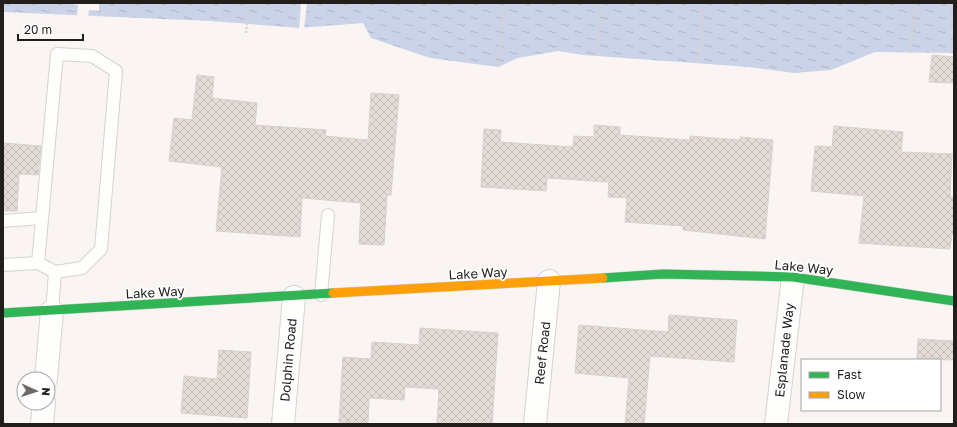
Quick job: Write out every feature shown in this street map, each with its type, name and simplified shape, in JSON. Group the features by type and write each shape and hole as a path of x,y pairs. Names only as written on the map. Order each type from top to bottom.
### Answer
{"street":[{"name":"Lake Way","path":"3,314 663,274 793,277 954,301"},
{"name":"Esplanade Way","path":"776,424 793,277"},
{"name":"Reef Road","path":"535,424 549,281"},
{"name":"Dolphin Road","path":"283,424 294,297"},
{"path":"47,371 52,311"},
{"path":"42,424 43,411"}],"lane":[{"path":"3,265 38,263 55,272 82,268 101,249 116,70 92,56 56,54 38,263"},
{"path":"321,295 328,215"},
{"path":"3,221 41,218"},
{"path":"52,311 55,272"}],"path":[{"path":"246,33 250,3"},
{"path":"498,67 505,3"},
{"path":"597,56 601,3"},
{"path":"698,63 704,3"},
{"path":"910,53 916,3"}],"water":[{"path":"3,3 954,3 954,53 875,52 831,70 794,73 749,67 583,55 558,51 518,58 498,67 430,58 371,38 363,23 299,28 210,21 3,12"}],"pier":[{"path":"68,3 99,3 99,11 89,10 88,18 77,18 78,5"},
{"path":"301,3 307,3 304,30 299,30"}],"building":[{"path":"932,55 954,57 954,83 929,82"},
{"path":"197,75 214,77 212,98 257,103 255,125 326,130 325,136 368,140 371,93 399,95 391,195 387,195 384,245 359,244 361,203 302,198 300,237 216,231 222,167 169,161 174,118 192,120"},
{"path":"594,125 620,127 620,135 690,140 690,136 740,140 740,137 773,140 765,239 683,230 683,226 625,222 627,198 608,197 609,182 547,178 546,191 481,187 484,129 501,130 500,142 573,147 574,136 594,137"},
{"path":"834,126 903,132 901,152 952,154 950,197 954,197 954,234 952,234 950,249 859,243 864,196 811,191 815,146 832,147"},
{"path":"3,143 41,146 38,175 19,174 17,211 3,211"},
{"path":"669,315 737,320 734,362 650,356 644,424 625,424 629,378 575,373 579,325 668,332"},
{"path":"420,328 498,333 492,424 437,424 439,389 405,387 404,400 369,398 368,424 339,422 343,357 371,359 372,342 419,345"},
{"path":"918,339 954,341 954,360 917,359"},
{"path":"219,350 251,352 247,418 181,413 184,376 217,379"}],"traffic: fast":[{"path":"603,278 663,274 793,277 954,301"},
{"path":"3,313 333,293"}],"traffic: slow":[{"path":"333,293 603,278"}]}
